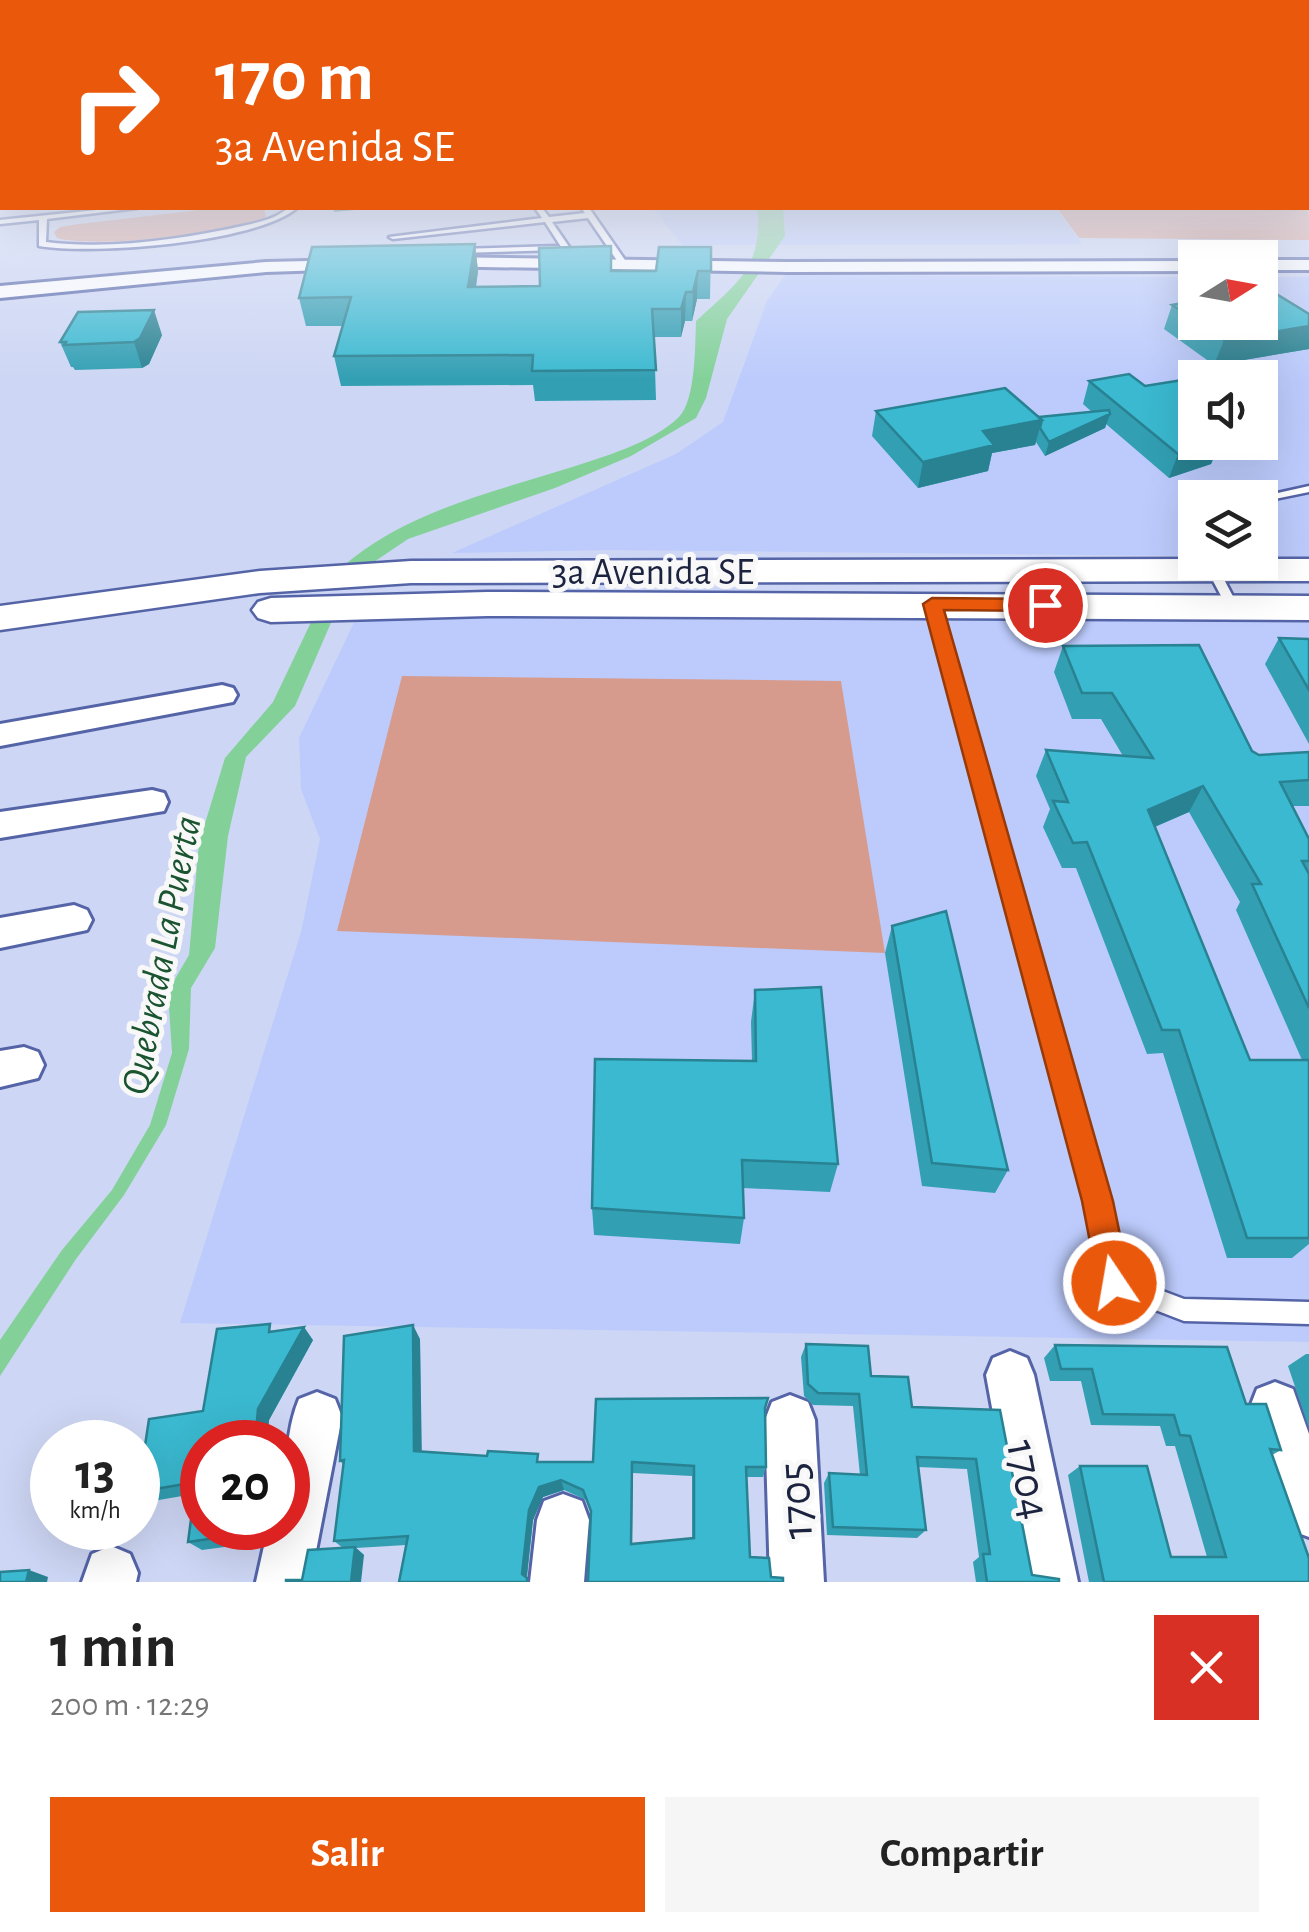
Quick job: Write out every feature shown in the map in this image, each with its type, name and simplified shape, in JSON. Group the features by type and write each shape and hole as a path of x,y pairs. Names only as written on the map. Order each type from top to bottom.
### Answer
{"street":[{"path":"416,262 570,254 624,264 1178,266"},
{"path":"0,292 266,267 360,264"},
{"path":"1278,265 1309,265"},
{"name":"3a Avenida SE","path":"0,618 260,582 411,572 1178,566"},
{"name":"3a Avenida SE","path":"1278,569 1309,570"},
{"name":"3a Avenida SE","path":"0,646 214,614 298,608 932,604 1309,608"},
{"path":"0,734 222,696"},
{"path":"0,826 152,802"},
{"path":"0,933 74,920"},
{"name":"1704","path":"1010,1376 1051,1582"},
{"path":"1274,1408 1309,1511"},
{"path":"283,1582 317,1417"},
{"name":"1705","path":"790,1420 798,1582"},
{"path":"558,1582 563,1520"}],"lane":[{"path":"42,232 42,244 70,247 215,232"},
{"path":"394,237 444,232"},
{"path":"556,232 570,254"},
{"path":"602,232 624,264"},
{"path":"435,252 570,254"},
{"path":"1278,495 1309,489"},
{"path":"1218,580 1233,608"},
{"path":"932,604 1098,1201 1114,1283 1184,1310 1309,1313"}],"shaded area":[{"path":"54,232 203,232 102,242 57,238"},
{"path":"672,232 1073,232 1082,244 682,245"},
{"path":"758,232 785,232 727,319 706,398 696,418 631,456 555,488 408,539 353,576 341,568 392,532 420,518 627,448 668,426 685,409 689,398 696,321 735,285 756,245"},
{"path":"1074,232 1309,232 1309,240 1079,238"},
{"path":"785,275 1178,277 1178,340 1278,340 1278,277 1309,277 1309,557 1278,557 1278,480 1178,480 1178,556 608,550 452,553 676,454 723,422 767,301"},
{"path":"358,614 1309,618 1309,1342 180,1323 301,932 320,839 301,789 299,738"},
{"path":"313,618 333,618 295,706 246,757 228,836 215,948 191,988 189,1049 166,1125 124,1195 76,1259 0,1376 0,1340 62,1250 112,1190 150,1125 172,1053 168,991 189,955 199,843 225,758 273,702"},
{"path":"402,676 841,681 885,953 337,931"}],"building":[{"path":"475,244 468,287 540,286 539,248 611,246 611,271 656,271 659,247 711,247 711,271 698,271 693,292 686,292 681,309 652,309 656,370 532,371 533,355 334,356 351,297 299,298 312,247"},
{"path":"1278,295 1309,314 1309,326 1278,331"},
{"path":"154,310 134,342 60,342 78,312"},
{"path":"1129,374 1145,386 1178,381 1178,454 1089,381"},
{"path":"1005,388 1042,420 983,431 994,445 923,462 876,411"},
{"path":"1109,410 1110,414 1049,442 1040,428 1039,417"},
{"path":"1279,638 1309,639 1309,690"},
{"path":"1199,645 1252,751 1259,755 1309,752 1309,780 1280,782 1309,839 1309,861 1302,861 1309,874 1309,1008 1252,884 1261,884 1203,786 1148,810 1250,1060 1309,1060 1309,1238 1247,1238 1179,1030 1162,1030 1087,842 1073,843 1053,801 1068,802 1046,750 1153,758 1112,693 1082,693 1063,646"},
{"path":"946,911 1008,1170 932,1163 892,926"},
{"path":"821,987 838,1164 742,1160 744,1218 592,1208 595,1059 756,1061 755,990"},
{"path":"270,1324 269,1332 304,1327 258,1409 257,1420 180,1420 180,1485 160,1488 160,1420 149,1419 203,1411 217,1329"},
{"path":"413,1325 414,1451 487,1456 488,1451 538,1454 537,1462 593,1462 596,1399 768,1398 766,1467 746,1467 750,1557 769,1558 771,1577 783,1578 783,1582 588,1582 591,1511 583,1490 561,1480 539,1487 529,1510 522,1574 527,1582 399,1582 408,1536 334,1541 344,1460 340,1461 344,1336","holes":["632,1462 694,1466 694,1538 631,1544"]},
{"path":"806,1344 868,1346 871,1376 908,1377 912,1407 1000,1410 1032,1575 1059,1582 987,1582 983,1554 990,1554 976,1459 917,1457 926,1530 833,1527 829,1473 867,1475 859,1394 818,1393 808,1384"},
{"path":"1055,1345 1227,1347 1246,1404 1266,1404 1281,1450 1270,1449 1309,1558 1309,1582 1104,1582 1080,1466 1147,1466 1171,1557 1226,1557 1190,1436 1180,1435 1174,1415 1103,1414 1092,1369 1061,1369"},
{"path":"355,1547 351,1582 286,1582 302,1580 310,1550"},
{"path":"29,1570 26,1582 0,1582 0,1572"}],"route":[{"path":"1045,605 932,604 1098,1201 1114,1283"}],"water label":[{"name":"Quebrada La Puerta","path":"160,955"}]}
